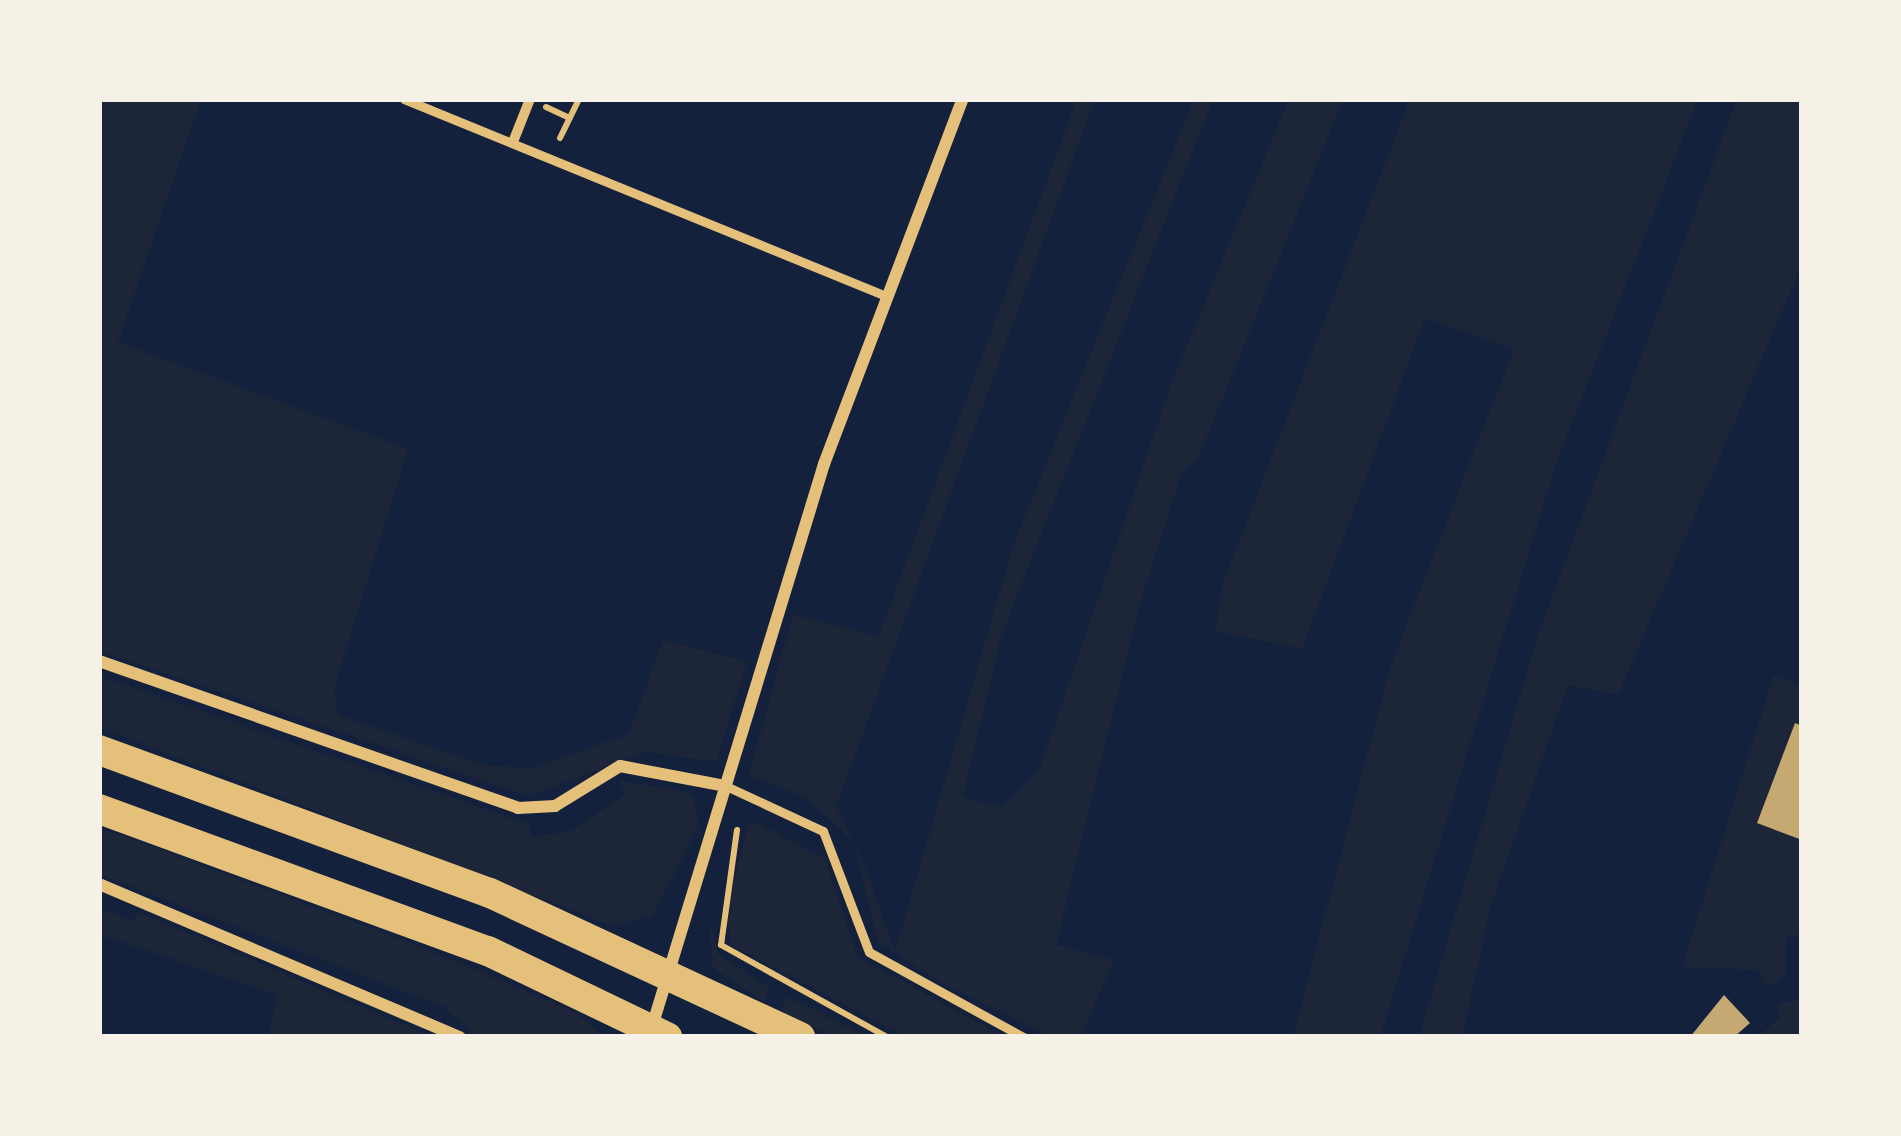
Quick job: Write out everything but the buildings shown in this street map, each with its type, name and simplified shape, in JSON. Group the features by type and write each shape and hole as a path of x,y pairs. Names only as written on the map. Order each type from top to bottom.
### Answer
{"highway":[{"path":"99,750 301,818 666,973 800,1037"},
{"path":"99,809 488,951 656,1035"}],"street":[{"path":"656,1035 666,973 725,786 886,296 963,99"},
{"path":"514,142 532,100"},
{"path":"99,661 518,808 555,806 620,766 725,786"},
{"path":"99,884 460,1037"}],"lane":[{"path":"404,99 886,296"},
{"path":"725,786 824,831 868,952 1023,1037"}],"path":[{"path":"492,99 502,99"},
{"path":"560,138 579,99"},
{"path":"532,100 570,118"},
{"path":"736,832 721,945 887,1037"}],"shaded area":[{"path":"99,99 201,99 118,342 408,449 334,688 338,715 484,765 532,768 629,734 663,640 747,662 716,762 645,752 529,796 99,651"},
{"path":"1077,99 1095,99 836,807 853,841 806,798 749,775 793,614 879,636"},
{"path":"1194,99 1213,99 1001,636 963,797 1003,807 1040,768 1172,382 1289,99 1343,99 1198,459 1182,472 1139,606 1056,945 1114,960 1080,1037 1052,1037 941,983 878,941 853,841 895,952 1014,543"},
{"path":"1410,99 1698,99 1556,464 1380,1037 1293,1037 1390,668 1514,349 1425,318 1302,649 1216,631 1222,586"},
{"path":"1737,99 1802,99 1802,264 1618,695 1568,685 1491,905 1462,1037 1419,1037 1538,635"},
{"path":"1774,675 1802,686 1802,934 1786,938 1786,976 1766,987 1758,970 1682,967"},
{"path":"99,676 528,824 533,837 572,830 626,794 619,780 693,794 699,825 653,915 615,927 99,727"},
{"path":"758,823 825,859 858,957 1004,1037 906,1037 731,945 727,912 748,825"},
{"path":"99,827 424,948 575,1012 604,1037 477,1037 444,1007 99,874"},
{"path":"112,912 133,922 138,912 433,1037 268,1037 277,995 99,934 100,914"},
{"path":"709,916 718,954 770,988 764,1002 713,968"},
{"path":"787,997 868,1037 833,1037 780,1010"},
{"path":"1802,999 1802,1037 1758,1037 1780,1017 1777,1004"}]}
